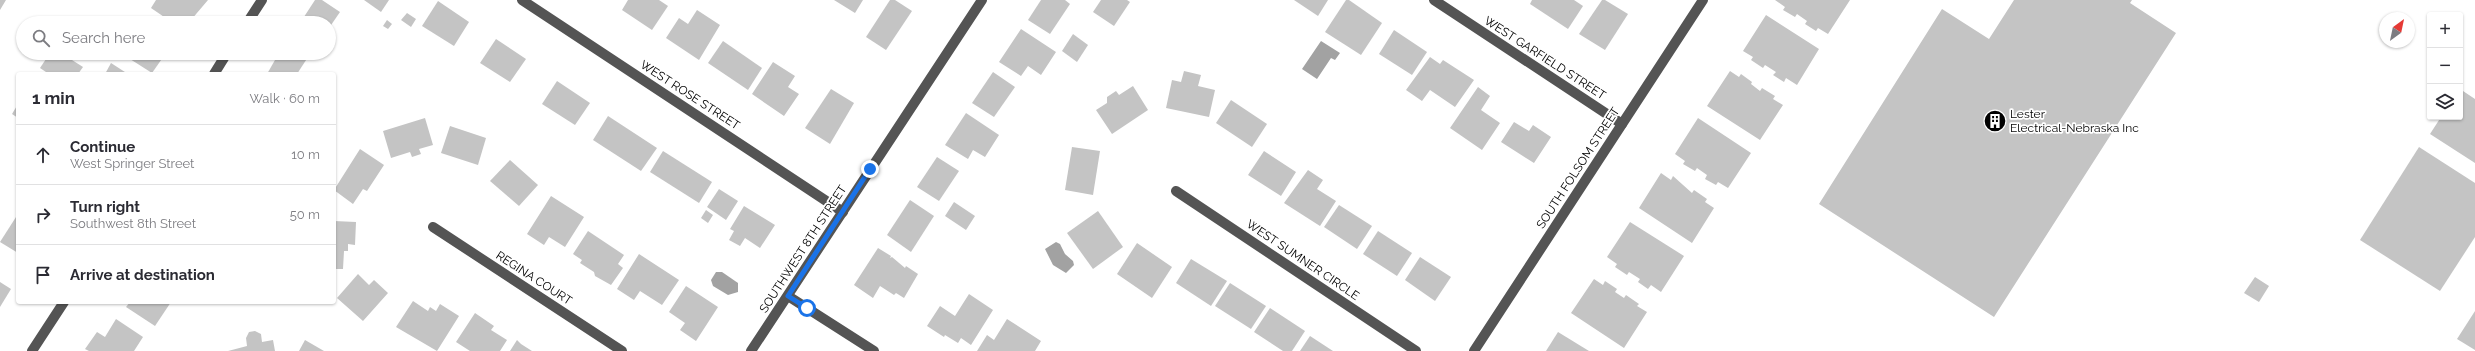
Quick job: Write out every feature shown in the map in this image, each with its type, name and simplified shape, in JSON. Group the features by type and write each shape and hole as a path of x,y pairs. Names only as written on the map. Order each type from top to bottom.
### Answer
{"street":[{"path":"252,16 262,0"},
{"name":"WEST ROSE STREET","path":"522,0 843,212"},
{"name":"WEST GARFIELD STREET","path":"1434,0 1622,124"},
{"name":"SOUTH FOLSOM STREET","path":"1474,351 1703,0"},
{"name":"SOUTHWEST 8TH STREET","path":"751,351 980,1"},
{"path":"215,72 223,60"},
{"name":"WEST SUMNER CIRCLE","path":"1176,191 1416,351"},
{"name":"REGINA COURT","path":"433,227 622,351"},
{"path":"788,296 874,351"},
{"path":"32,351 63,304"}],"shaded area":[{"path":"1321,41 1340,53 1335,60 1331,58 1317,79 1302,69"},
{"path":"1056,242 1060,244 1065,254 1073,261 1074,265 1066,273 1053,265 1045,249"},
{"path":"716,272 722,272 738,283 738,292 728,295 713,286 711,280"}],"building":[{"path":"0,0 6,0 0,10"},
{"path":"156,0 208,0 194,16 163,16 151,8"},
{"path":"315,0 322,0 340,12 336,18 336,16 305,16"},
{"path":"364,0 389,0 381,12"},
{"path":"628,0 659,0 668,6 652,30 622,10"},
{"path":"834,0 863,0 855,13"},
{"path":"890,0 895,0 912,11 886,50 866,37"},
{"path":"1041,0 1065,0 1070,4 1050,34 1028,20"},
{"path":"1101,0 1127,0 1130,2 1114,26 1093,12"},
{"path":"1294,0 1328,0 1318,16"},
{"path":"1346,0 1349,0 1382,23 1361,55 1325,32"},
{"path":"1532,0 1574,0 1583,6 1568,29 1530,4"},
{"path":"1602,0 1605,0 1628,14 1605,50 1579,34"},
{"path":"1775,0 1850,0 1828,34 1818,28 1816,31 1805,24 1807,21 1797,14 1795,17 1783,10 1785,7"},
{"name":"Lester Electrical-Nebraska Inc","path":"2014,0 2132,0 2130,3 2176,33 1994,317 1819,204 1942,9 1989,39"},
{"path":"438,1 469,22 454,46 422,26"},
{"path":"697,10 720,25 699,60 666,38 679,18 688,24"},
{"path":"407,13 416,19 411,27 401,20"},
{"path":"1766,15 1819,49 1797,85 1786,78 1784,82 1773,75 1776,72 1765,65 1763,68 1751,60 1753,57 1743,51"},
{"path":"387,20 392,24 388,29 383,26"},
{"path":"1021,29 1056,52 1041,75 1028,66 1021,76 999,62"},
{"path":"1394,30 1427,52 1412,75 1379,54"},
{"path":"1073,34 1088,45 1077,62 1062,51"},
{"path":"496,39 526,59 510,82 480,63"},
{"path":"723,41 762,68 748,90 708,63"},
{"path":"1430,57 1440,64 1443,60 1474,80 1455,107 1430,90 1422,101 1406,90"},
{"path":"45,60 72,60 83,67 79,72 46,72 40,68"},
{"path":"132,60 161,60 153,72"},
{"path":"275,60 306,60 298,72 268,72"},
{"path":"773,62 795,76 788,87 799,94 784,116 752,94"},
{"path":"111,63 125,72 106,72"},
{"path":"1184,71 1201,75 1198,86 1215,90 1209,117 1166,108 1172,80 1181,82"},
{"path":"1730,71 1739,77 1741,74 1752,82 1751,84 1760,91 1762,88 1775,96 1773,99 1783,105 1760,140 1707,106"},
{"path":"993,72 1015,87 994,117 972,103"},
{"path":"557,81 590,103 575,125 542,104"},
{"path":"1133,86 1148,110 1112,134 1096,110 1107,103 1107,97 1116,91 1119,95"},
{"path":"1478,87 1490,96 1481,110 1500,123 1482,150 1450,128"},
{"path":"831,89 854,103 830,144 805,128"},
{"path":"2463,91 2475,99 2475,163 2430,134 2439,120 2463,120"},
{"path":"1231,100 1267,124 1252,147 1216,123"},
{"path":"16,107 16,117 12,114"},
{"path":"966,113 999,135 985,157 973,150 968,159 945,145"},
{"path":"608,116 657,148 641,171 593,140"},
{"path":"425,118 433,145 419,149 421,154 412,157 410,152 391,158 383,131"},
{"path":"1698,118 1751,153 1728,188 1718,182 1716,185 1705,179 1707,175 1697,168 1695,171 1683,164 1685,161 1675,154"},
{"path":"1514,122 1529,131 1533,125 1551,137 1534,163 1501,142"},
{"path":"450,126 486,138 478,165 441,153"},
{"path":"1072,147 1100,151 1093,195 1065,190"},
{"path":"2419,147 2475,183 2475,237 2440,291 2360,240"},
{"path":"360,149 384,165 367,191 363,189 353,204 336,191 336,187"},
{"path":"663,151 712,182 699,203 650,172"},
{"path":"1264,151 1296,172 1281,196 1248,175"},
{"path":"937,157 959,171 939,201 917,187"},
{"path":"510,160 538,185 519,206 490,181"},
{"path":"1308,170 1323,180 1317,189 1336,201 1320,226 1284,203"},
{"path":"1661,173 1671,180 1673,176 1692,193 1694,190 1707,199 1705,202 1714,208 1692,243 1639,208"},
{"path":"719,189 738,201 726,220 707,207"},
{"path":"551,196 584,217 565,247 549,237 544,245 527,234"},
{"path":"910,200 934,216 911,252 887,235"},
{"path":"954,202 975,216 966,230 945,216"},
{"path":"1339,205 1372,226 1357,249 1324,227"},
{"path":"744,206 775,225 760,248 745,238 740,246 729,240 734,231 730,229"},
{"path":"706,210 713,215 708,223 701,218"},
{"path":"1098,211 1123,247 1093,269 1067,233"},
{"path":"16,217 16,252 0,242"},
{"path":"336,221 356,222 355,245 348,244 348,251 344,251 343,269 336,269"},
{"path":"1630,222 1684,256 1661,292 1651,285 1648,289 1638,282 1640,279 1629,272 1627,275 1615,267 1617,264 1607,257"},
{"path":"588,231 624,255 618,264 623,268 611,285 595,276 594,272 580,263 582,260 573,254"},
{"path":"1378,231 1412,253 1397,276 1363,254"},
{"path":"1137,243 1172,267 1152,298 1117,274"},
{"path":"878,248 891,256 890,258 892,257 905,268 906,266 918,274 904,298 896,293 894,295 880,286 873,298 854,285"},
{"path":"639,254 679,280 662,305 640,291 634,300 617,289"},
{"path":"1420,257 1451,277 1435,301 1405,280"},
{"path":"1191,259 1227,281 1211,306 1176,283"},
{"path":"358,274 369,285 374,280 388,293 363,321 337,298"},
{"path":"2255,277 2269,286 2259,302 2244,293"},
{"path":"1594,279 1603,285 1605,281 1617,289 1615,292 1624,298 1626,295 1639,304 1637,306 1647,312 1624,348 1571,313"},
{"path":"0,282 11,289 0,307"},
{"path":"1230,283 1266,306 1251,329 1215,306"},
{"path":"686,286 718,307 696,341 680,330 685,323 669,312"},
{"path":"969,294 993,310 971,345 961,338 958,343 945,335 944,337 927,326 940,306 955,316"},
{"path":"413,301 428,311 430,307 436,311 440,304 459,316 437,351 396,327"},
{"path":"128,304 170,304 155,326 126,307"},
{"path":"1270,308 1305,331 1292,351 1283,351 1254,332"},
{"path":"2475,311 2475,350 2457,339"},
{"path":"475,313 494,326 491,330 507,340 500,351 470,351 456,342"},
{"path":"116,319 143,337 134,351 89,351 85,349 97,332 105,337"},
{"path":"1007,319 1041,341 1035,351 977,351 987,335 994,340"},
{"path":"255,331 261,334 262,342 273,340 275,351 228,351 247,346 246,338 249,332"},
{"path":"1558,332 1589,351 1546,351"},
{"path":"1310,336 1333,351 1300,351"},
{"path":"305,340 324,351 299,351"},
{"path":"517,340 521,344 532,351 510,351"}],"place":[{"name":"Lester Electrical-Nebraska Inc","path":"1995,121"}],"route":[{"path":"807,308 788,296 870,169"}]}
